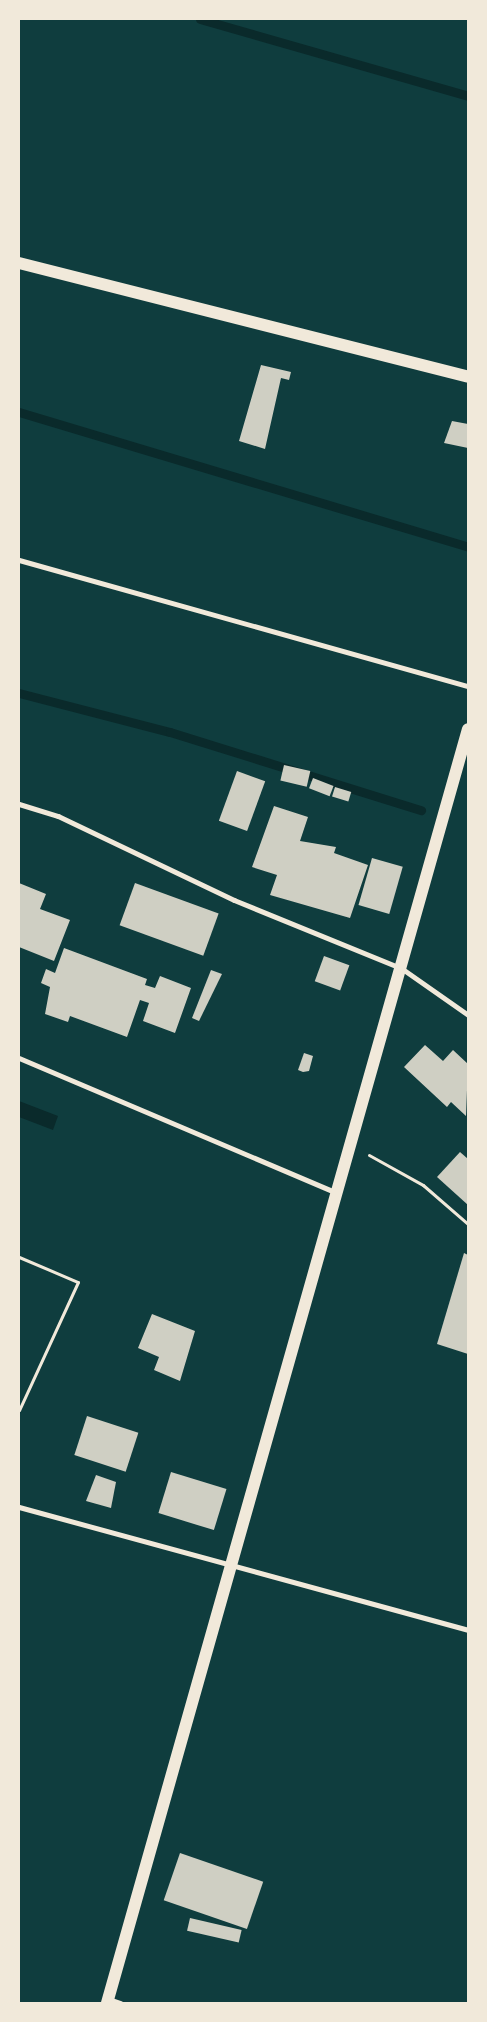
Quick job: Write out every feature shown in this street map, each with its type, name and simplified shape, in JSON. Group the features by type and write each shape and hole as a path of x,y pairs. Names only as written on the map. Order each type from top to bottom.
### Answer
{"main road":[{"path":"19,263 468,377"},
{"path":"111,2002 228,1564 334,1192 401,968 468,729"}],"street":[{"path":"19,560 468,686"},
{"path":"19,804 58,816 234,900 401,968 468,1015"},
{"path":"19,1058 334,1192"},
{"path":"19,1507 468,1630"}],"path":[{"path":"349,1144 424,1185 468,1224"},
{"path":"19,1257 78,1282 19,1410"}],"water":[{"path":"19,1101 58,1116 53,1130 19,1117"}],"building":[{"path":"261,365 291,372 289,380 281,378 265,449 239,441"},
{"path":"452,421 468,424 468,448 444,443"},
{"path":"284,765 310,771 307,787 280,781"},
{"path":"237,771 265,781 247,831 219,821"},
{"path":"313,778 334,786 330,796 309,788"},
{"path":"335,787 351,792 348,802 332,797"},
{"path":"274,806 308,817 300,841 336,847 334,853 368,865 350,918 270,895 277,875 252,867"},
{"path":"372,858 403,867 389,914 358,905"},
{"path":"19,883 46,894 40,909 70,920 54,961 19,947"},
{"path":"135,883 219,913 203,956 120,925"},
{"path":"64,948 147,979 145,985 155,988 160,976 191,988 175,1033 143,1021 149,1003 140,1000 127,1037 70,1016 68,1022 45,1014 50,987 41,983 46,969 55,973"},
{"path":"324,956 349,965 340,991 315,981"},
{"path":"211,970 222,974 199,1021 192,1018"},
{"path":"425,1045 443,1061 453,1050 468,1064 466,1116 451,1102 447,1107 404,1067"},
{"path":"304,1053 313,1056 309,1071 303,1072 298,1070"},
{"path":"460,1152 468,1159 468,1205 437,1177"},
{"path":"464,1253 468,1255 468,1354 437,1344"},
{"path":"152,1314 195,1331 180,1381 154,1370 159,1357 138,1348"},
{"path":"87,1416 138,1433 126,1472 74,1455"},
{"path":"171,1472 226,1489 214,1530 158,1513"},
{"path":"96,1475 116,1482 111,1508 86,1501"},
{"path":"180,1853 263,1882 247,1929 164,1900"},
{"path":"190,1918 242,1930 239,1943 187,1931"}],"waterway":[{"path":"200,19 468,96"},
{"path":"19,412 468,547"},
{"path":"19,693 170,732 421,810"}]}
